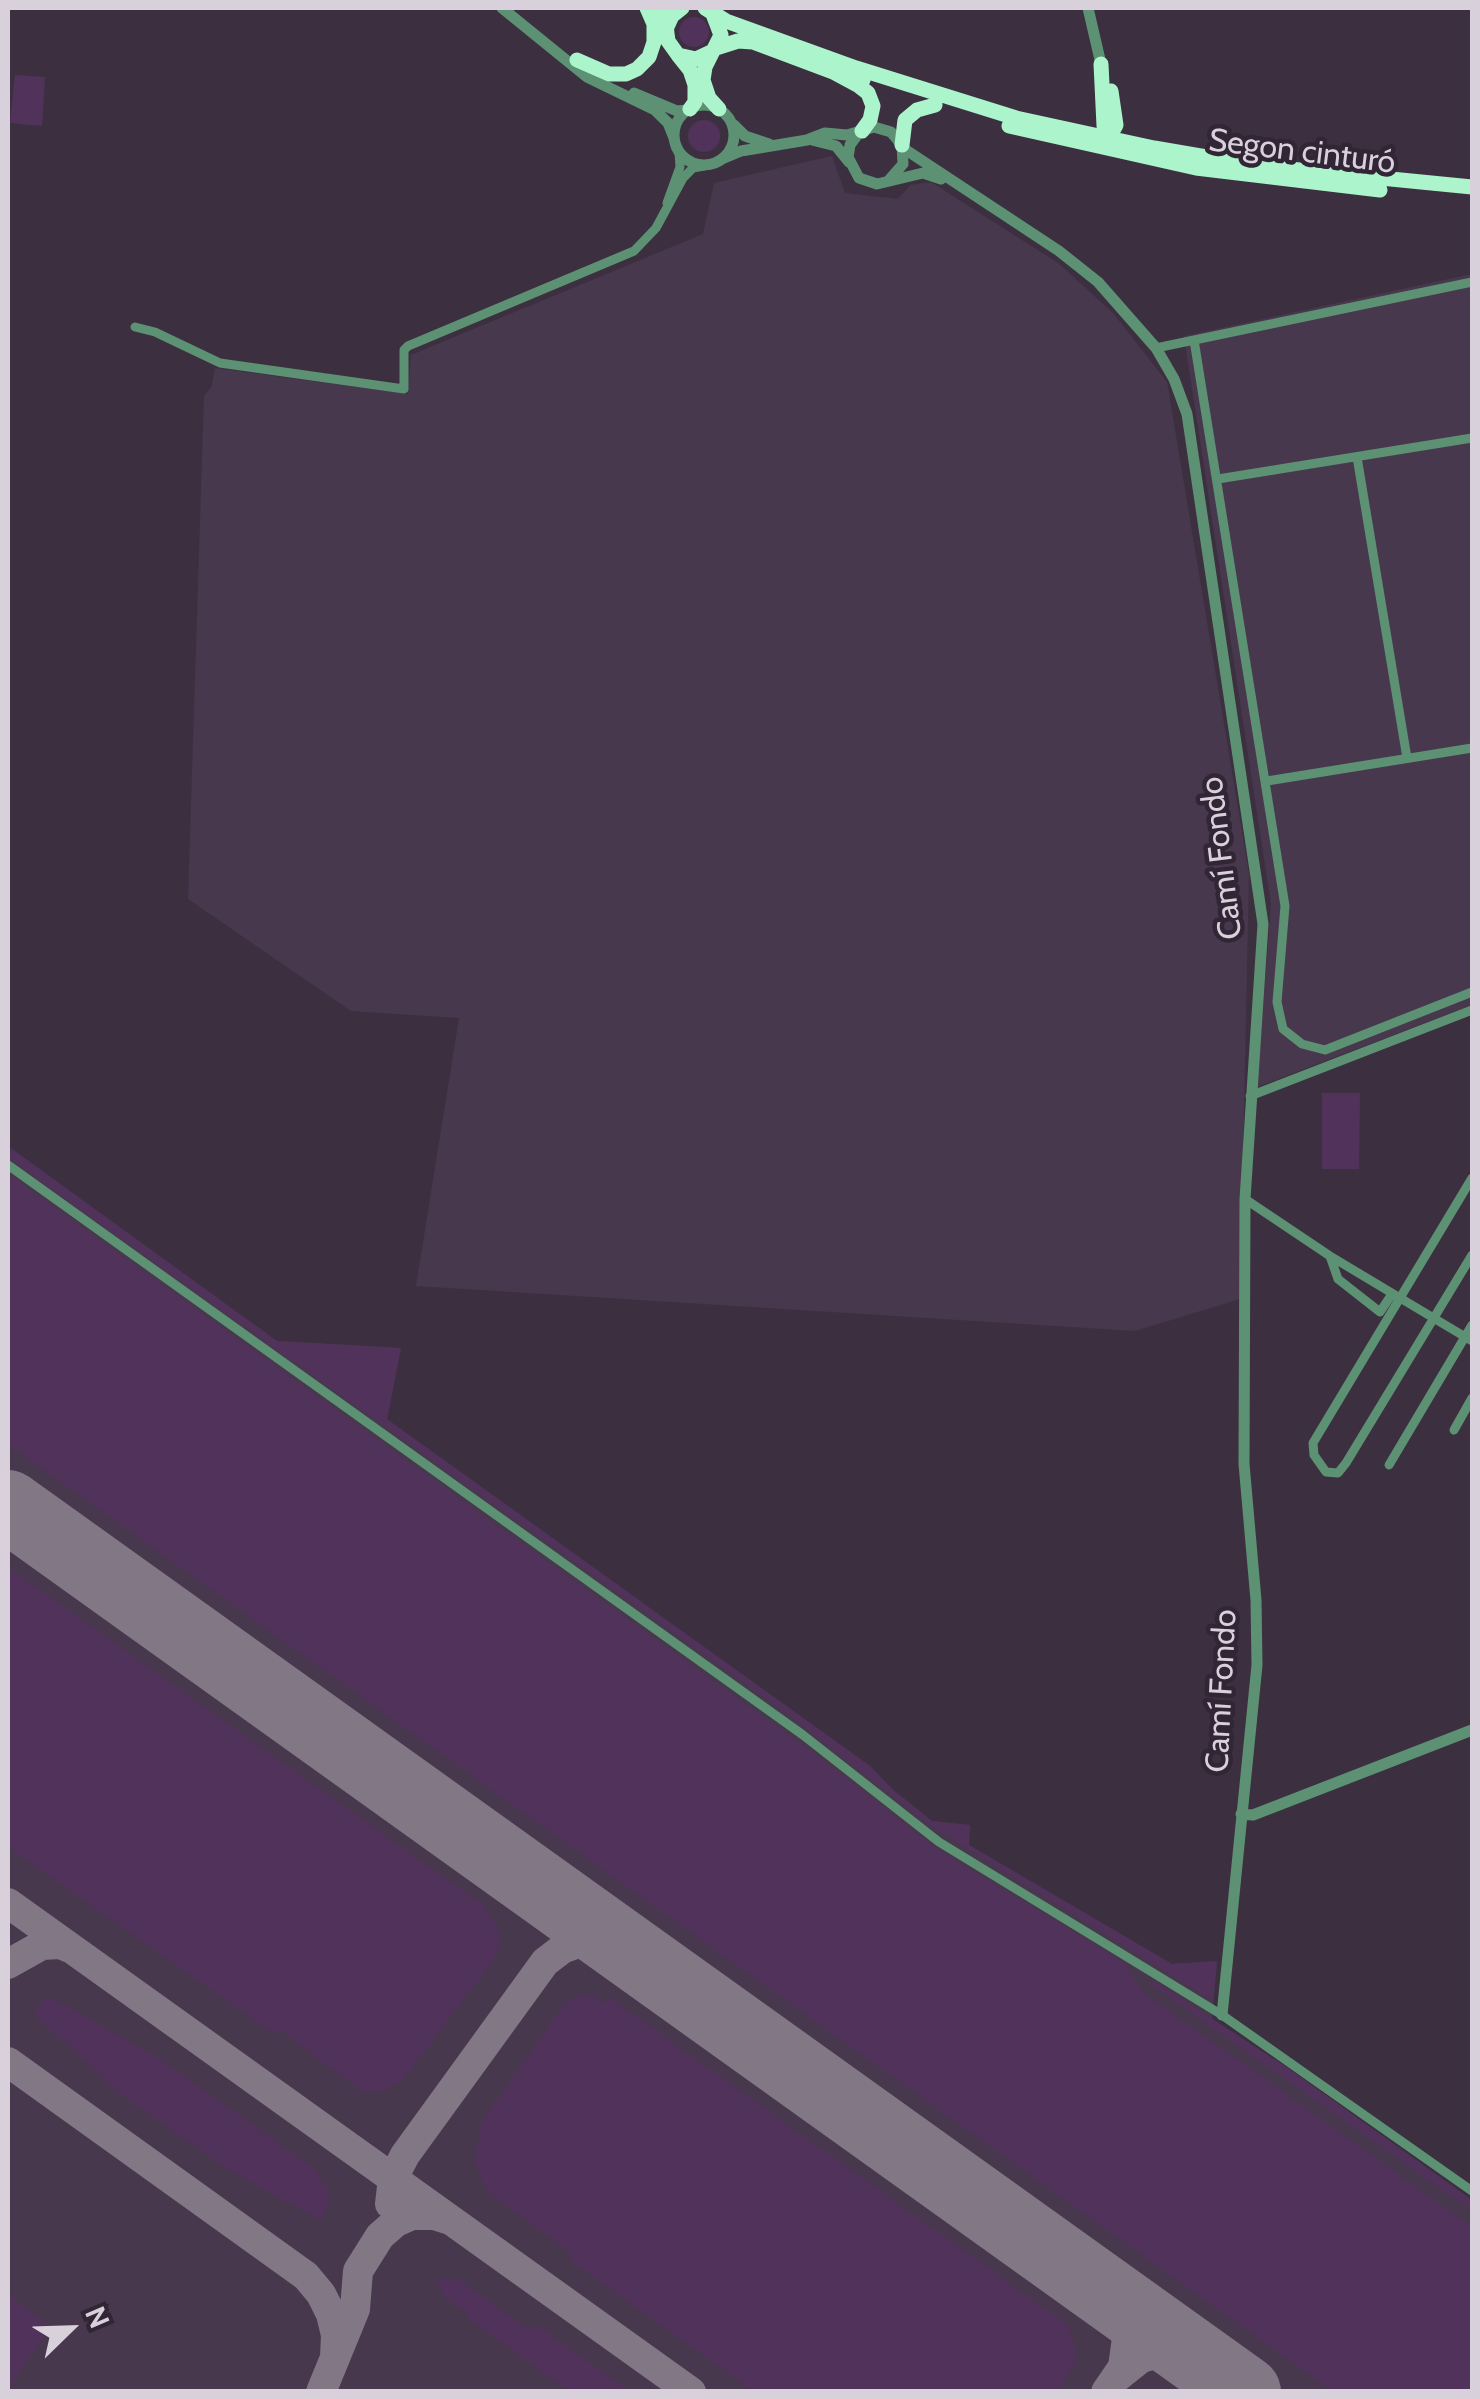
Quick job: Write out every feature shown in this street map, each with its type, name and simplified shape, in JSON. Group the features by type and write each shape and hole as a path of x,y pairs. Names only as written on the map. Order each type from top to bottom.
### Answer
{"highway":[{"path":"577,60 609,74 637,69 649,57 654,42 654,24 646,8"},
{"path":"659,8 670,45 690,70 695,86 695,102 689,109"},
{"path":"667,27 682,8"},
{"path":"709,10 997,118 1030,114 1080,124 1110,107"},
{"path":"709,10 721,30 703,80 709,98 724,114"},
{"path":"678,55 696,59 748,41 935,105 1099,136 1117,146 1305,183"},
{"path":"1099,136 1116,125 1102,64"},
{"path":"833,72 864,89 871,98 872,115 862,131"},
{"path":"902,145 904,120 917,110 935,105"},
{"path":"1110,107 1132,135 1154,148"},
{"name":"Segon cinturó","path":"997,118 1126,154 1305,183 1472,191"},
{"name":"Segon cinturó","path":"1099,136 1307,172 1472,191"}],"street":[{"path":"502,8 587,77 655,110 668,123 680,167 667,206"},
{"path":"1088,8 1102,64"},
{"path":"553,48 618,88 677,111 704,105 724,114 745,136 773,145"},
{"path":"674,138 676,123 689,109"},
{"path":"722,160 734,139 724,114"},
{"path":"134,327 155,332 220,363 404,389 404,350 408,346 626,256 650,236 687,173 741,151 808,140 824,133 847,135 883,128 895,134 902,145 903,164 886,182"},
{"path":"849,162 850,145 862,131"},
{"path":"808,140 836,146 859,178 872,183 923,173 953,183"},
{"name":"Camí Fondo","path":"902,145 1075,262 1112,296 1156,348 1188,414 1263,924 1245,1198 1244,1464 1256,1600 1257,1665 1222,2015"},
{"path":"679,152 690,162 704,166"},
{"path":"1156,348 1472,282"},
{"path":"1194,340 1286,906 1277,1002 1283,1029 1302,1044 1325,1050 1472,992"},
{"path":"1218,479 1472,438"},
{"path":"1357,457 1407,758"},
{"path":"1266,781 1472,748"},
{"path":"1250,1096 1472,1010"},
{"path":"8,1165 803,1736 939,1842 1222,2015 1472,2191"},
{"path":"1472,1178 1313,1443 1314,1455 1326,1472 1338,1473 1346,1463 1472,1255"},
{"path":"1245,1198 1330,1256 1469,1339"},
{"path":"1330,1256 1338,1279 1380,1312 1392,1294"},
{"path":"1389,1464 1469,1339 1472,1324"},
{"path":"1454,1430 1472,1398"},
{"path":"1241,1814 1253,1815 1472,1730"}],"shaded area":[{"path":"694,17 705,21 709,32 705,43 694,47 683,43 679,32 683,21"},
{"path":"15,75 45,77 42,126 10,123"},
{"path":"704,120 716,124 720,136 716,148 704,152 692,148 688,136 692,124"},
{"path":"832,156 845,193 898,199 910,185 931,182 1058,263 1113,313 1167,382 1249,874 1240,1299 1135,1331 416,1286 459,1018 351,1011 188,899 204,396 212,386 215,368 408,394 411,355 703,234 714,183"},
{"path":"1472,274 1472,1005 1257,1087 1271,904 1184,336"},
{"path":"1322,1093 1360,1093 1359,1169 1322,1169"},
{"path":"8,1146 277,1341 401,1348 387,1419 870,1766 932,1821 970,1825 969,1845 1172,1964 1217,1961 1213,2001 929,1825 789,1715 8,1158"},
{"path":"8,1148 277,1341 401,1348 387,1420 870,1766 932,1821 970,1825 969,1845 1172,1964 1217,1961 1212,2021 1472,2204 1472,2391 8,2391"},
{"path":"8,1174 808,1749 940,1851 1122,1961 1145,1994 1472,2227 1472,2391 1332,2391 8,1444"},
{"path":"8,1567 484,1906 500,1940 494,1959 402,2081 364,2093 280,2030 271,2032 8,1847"},
{"path":"1154,1981 1288,2068 1472,2200 1472,2211 1163,1993 1152,1985"},
{"path":"591,1995 605,2003 610,1998 1072,2328 1068,2333 1074,2340 1076,2362 1057,2391 753,2391 571,2261 570,2252 492,2196 475,2162 481,2123 565,2003"},
{"path":"45,1999 54,1999 163,2061 319,2172 316,2176 326,2185 330,2198 321,2221 229,2170 120,2094 36,2016 35,2009"},
{"path":"443,2278 461,2281 528,2329 537,2325 629,2391 569,2391 467,2318 468,2314 440,2293 443,2288 434,2282"},
{"path":"8,2295 51,2326 8,2388"}],"taxiway":[{"path":"8,1903 691,2392"},
{"path":"390,2204 393,2178 405,2155 545,1962 562,1949 581,1942 625,1945"},
{"path":"8,1964 42,1945 60,1944 72,1949"},
{"path":"8,2062 306,2276 331,2314 336,2335 335,2358"},
{"path":"321,2392 355,2309 358,2271 380,2236 412,2215 450,2220"},
{"path":"1105,2291 1120,2310 1127,2338 1123,2367 1106,2392"},
{"path":"1116,2378 1141,2358 1159,2353 1202,2361"}],"runway":[{"path":"8,1506 1245,2392"}]}
